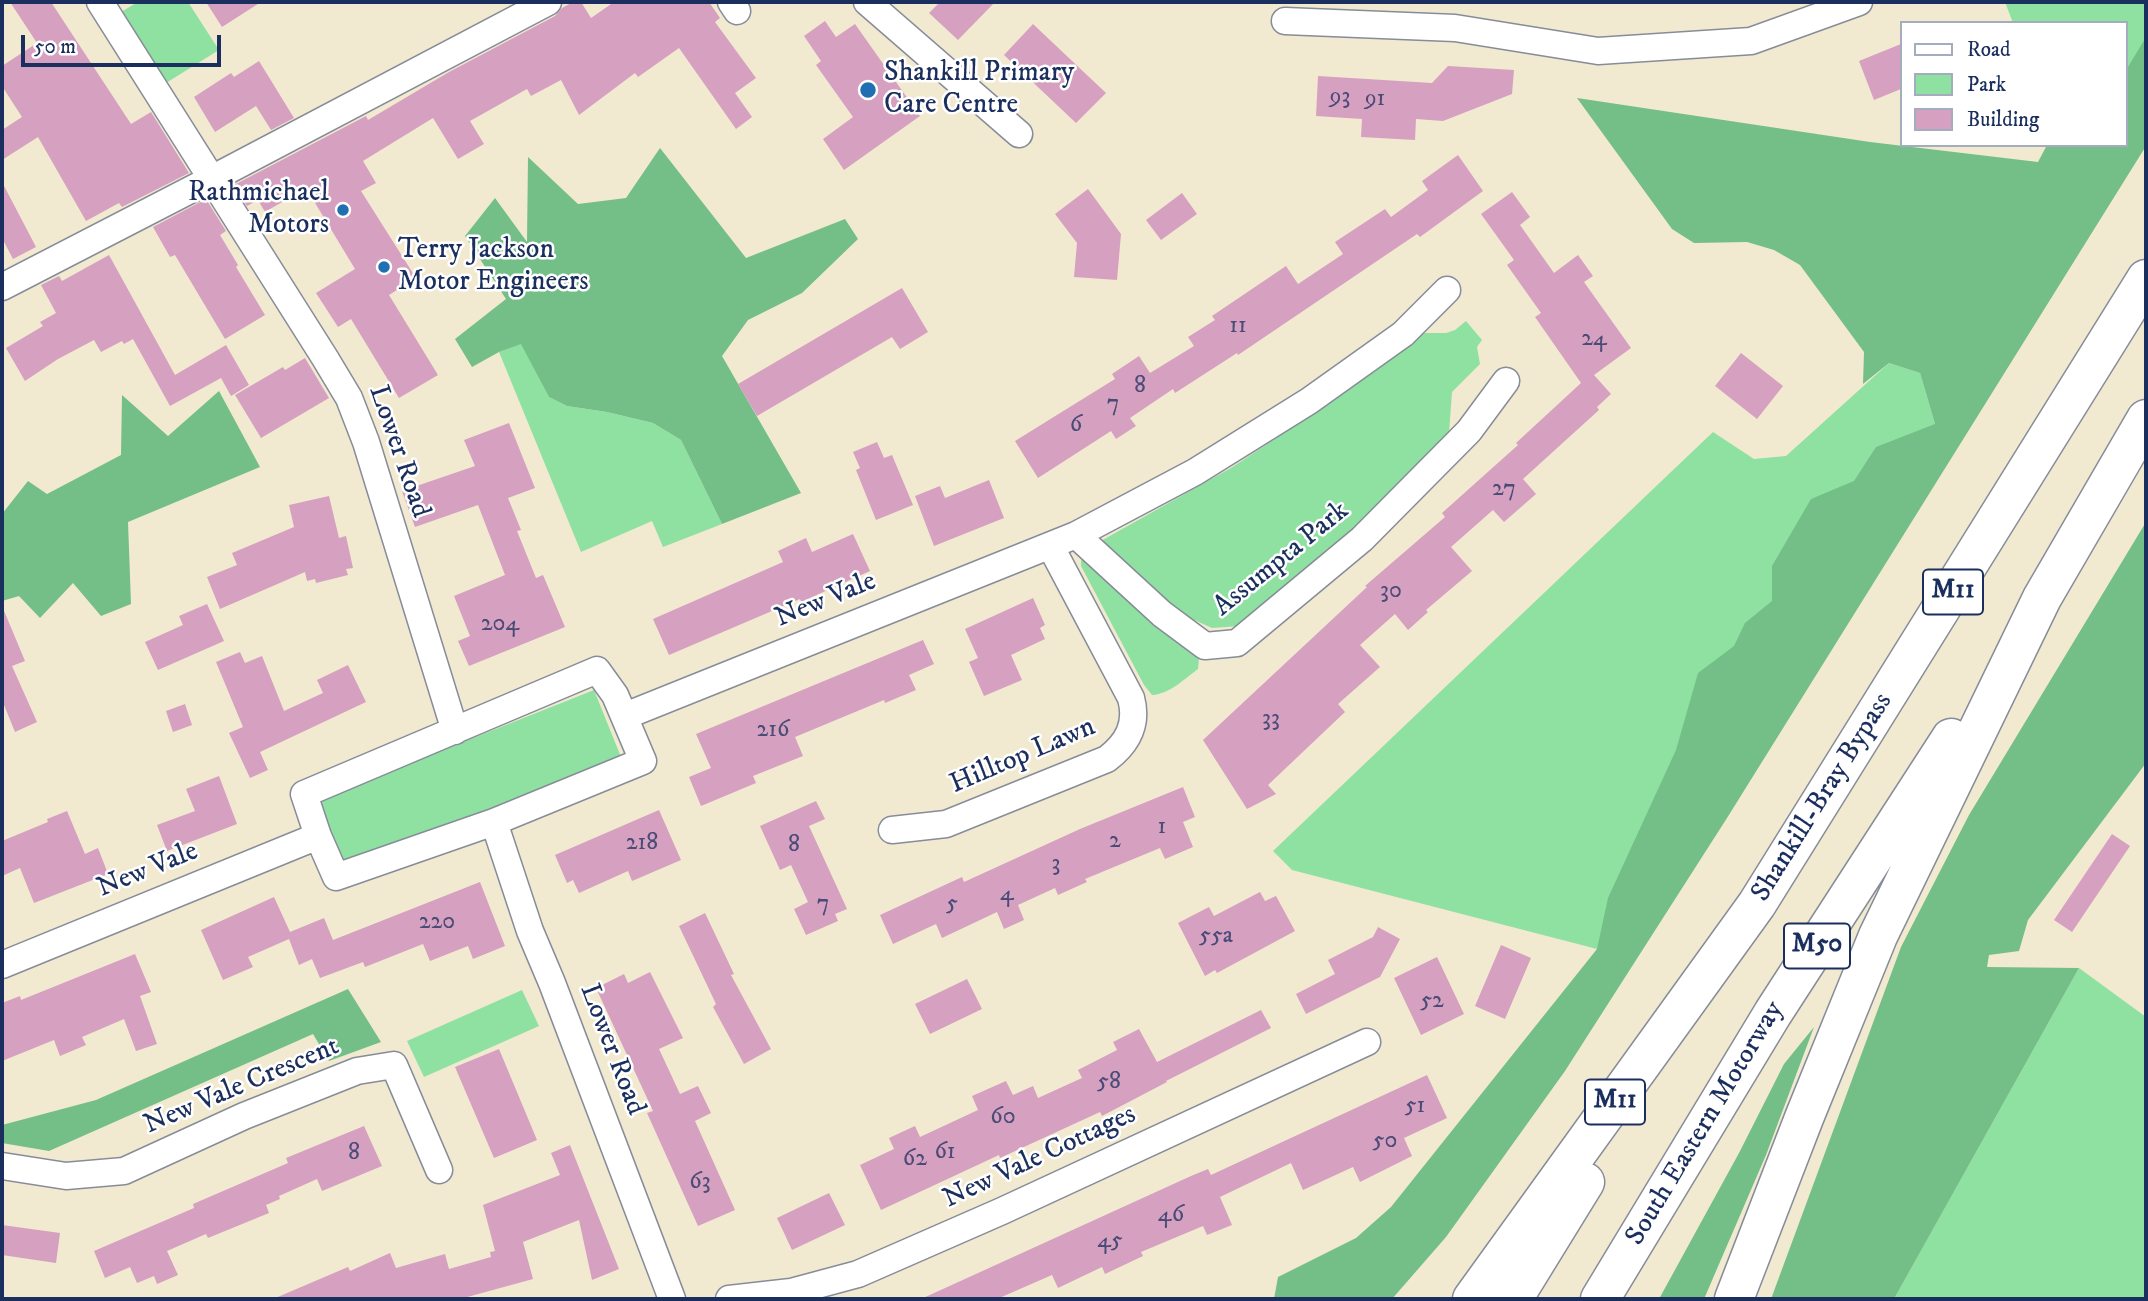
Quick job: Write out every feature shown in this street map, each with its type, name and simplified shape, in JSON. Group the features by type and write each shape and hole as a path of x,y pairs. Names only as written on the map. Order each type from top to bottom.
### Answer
{"highway":[{"name":"Shankill-Bray Bypass","path":"1472,1299 1758,904 2146,279"},
{"path":"1734,1299 1878,936 2042,598 2146,419"},
{"name":"South Eastern Motorway","path":"1600,1299 1773,1013 2042,598"},
{"name":"M50","path":"1513,1299 1758,904"}],"street":[{"name":"Lower Road","path":"100,2 214,178 349,398 366,442 455,731"},
{"path":"2,287 548,2"},
{"path":"1285,21 1455,28 1598,51 1751,41 1859,2"},
{"path":"882,6 1019,134"},
{"path":"1051,547 1195,472 1309,401 1403,334 1447,290"},
{"name":"Assumpta Park","path":"1076,535 1162,614 1205,646 1237,643 1362,539 1469,431 1506,381"},
{"name":"New Vale","path":"625,716 1051,547"},
{"name":"Hilltop Lawn","path":"892,830 946,824 1107,759 1126,741 1134,721 1131,698 1051,547"},
{"path":"597,670 615,695 625,716 643,761 494,822 336,877 304,794 597,670"},
{"name":"Lower Road","path":"494,822 530,931 672,1299"},
{"name":"New Vale","path":"2,965 318,836"},
{"name":"New Vale Cottages","path":"729,1299 791,1292 858,1274 990,1217 1367,1042"},
{"name":"New Vale Crescent","path":"2,1166 66,1176 124,1171 243,1115 357,1071 394,1065 439,1170"}],"green space":[{"path":"138,2 188,2 219,50 166,83 121,12"},
{"path":"2005,2 2146,2 2146,66 2127,94 2127,21 2012,21"},
{"path":"2146,37 2146,146 1727,818 1565,1071 1446,1237 1392,1299 1274,1299 1278,1277 1356,1238 1391,1207 1597,949 1608,898 1676,750 1698,673 1734,646 1745,623 1772,601 1772,566 1811,499 1854,481 1876,447 1935,424 1920,373 1889,363 1863,384 1864,352 1800,265 1774,250 1747,242 1694,243 1672,229 1577,98 1899,147 2038,162 2046,147 2127,147 2127,69"},
{"path":"660,148 746,258 845,219 858,239 802,293 748,320 722,356 801,493 722,524 681,440 653,423 567,406 549,397 521,344 499,352 472,367 455,339 506,299 465,236 495,198 527,242 528,157 578,204 626,198"},
{"path":"1466,321 1482,340 1477,347 1480,364 1452,392 1449,433 1356,532 1240,626 1212,628 1170,609 1099,542 1231,468 1329,403 1424,333 1446,333"},
{"path":"522,343 549,397 567,406 653,423 681,440 722,524 663,547 652,521 581,552 499,352"},
{"path":"1889,363 1920,373 1935,424 1597,949 1292,870 1273,851 1713,432 1754,459 1786,456"},
{"path":"219,391 260,467 128,522 131,604 101,616 73,583 40,618 19,596 2,601 2,514 28,481 47,494 121,455 122,395 168,436"},
{"path":"2146,522 2146,763 2028,920 2019,951 1989,955 1987,967 2079,968 1894,1299 1771,1299 1901,947 1969,815"},
{"path":"1081,560 1088,562 1192,650 1199,659 1198,669 1171,689 1152,695 1144,685 1081,566"},
{"path":"594,690 621,757 344,868 317,800"},
{"path":"2079,968 2146,1017 2146,1299 1894,1299"},
{"path":"348,989 381,1042 329,1061 313,1034 49,1151 2,1143 2,1125 96,1100"},
{"path":"522,990 539,1026 424,1077 407,1041"},
{"path":"1814,1027 1766,1155 1704,1299 1659,1299 1784,1064"}],"building":[{"path":"10,2 51,2 131,124 151,112 189,173 122,207 119,203 86,221 38,137 2,160 2,130 22,117 2,86 2,66 37,43"},
{"path":"206,2 261,2 222,27"},
{"path":"573,2 581,2 591,18 614,2 709,2 720,18 715,22 756,78 735,93 752,117 736,129 679,48 638,77 635,73 579,115 561,80 531,96 527,89 470,121 484,144 458,159 433,118 363,161 376,183 361,191 416,278 389,295 438,375 399,398 351,319 338,327 316,293 355,269 306,188 265,212 258,200 247,206 234,185 366,116 368,120 449,72 555,16"},
{"path":"940,2 995,2 958,40 929,13"},
{"name":"Shankill Primary Care Centre","path":"825,21 836,37 855,24 920,116 844,170 823,139 853,117 816,65 821,61 804,36"},
{"path":"1033,24 1106,93 1076,123 1004,55"},
{"path":"1899,45 1899,90 1874,100 1859,61"},
{"path":"259,61 294,118 271,130 256,106 215,132 194,97 231,73 234,77"},
{"path":"1448,66 1514,70 1512,94 1443,121 1416,119 1415,140 1361,137 1362,119 1316,116 1318,76 1432,83"},
{"path":"1458,155 1483,191 1420,237 1417,234 1238,355 1237,353 1175,393 1173,389 1130,418 1136,426 1116,439 1111,431 1038,478 1015,441 1115,379 1112,374 1139,356 1150,373 1194,346 1188,337 1215,320 1212,316 1286,266 1298,284 1343,254 1335,242 1385,209 1391,217 1428,190 1422,181"},
{"path":"2,182 36,247 13,259 2,238"},
{"path":"1088,189 1121,234 1117,280 1074,277 1077,243 1055,214"},
{"path":"1512,192 1530,217 1520,225 1554,273 1578,255 1593,276 1584,282 1631,348 1594,375 1611,394 1597,407 1599,410 1523,479 1536,494 1504,522 1493,510 1451,547 1472,571 1426,610 1428,612 1408,630 1395,614 1360,645 1380,667 1338,704 1345,712 1268,785 1276,794 1247,809 1203,740 1367,587 1365,586 1445,517 1442,513 1518,445 1516,443 1581,383 1535,317 1541,313 1507,265 1514,260 1481,214"},
{"path":"1182,193 1197,214 1161,240 1146,220"},
{"path":"206,199 226,231 220,235 238,265 236,267 265,315 225,339 175,255 170,257 153,227"},
{"path":"109,255 175,375 226,345 249,385 231,396 221,378 170,406 133,339 124,344 122,341 101,352 94,340 25,381 6,348 43,326 40,322 56,313 41,285 59,276 62,281"},
{"path":"902,288 928,332 900,349 892,337 757,416 738,384"},
{"path":"1741,353 1783,386 1757,419 1715,386"},
{"path":"305,358 329,398 261,438 235,395 283,367 285,370"},
{"path":"509,423 535,488 508,498 521,530 517,531 536,578 543,575 565,627 469,666 458,641 470,636 454,596 505,575 478,505 415,527 402,491 475,466 464,440"},
{"path":"877,442 884,458 892,455 913,505 876,520 856,470 860,468 853,452"},
{"path":"989,480 1004,518 934,546 915,496 940,486 945,498"},
{"path":"329,496 339,538 346,536 353,568 346,569 348,575 316,583 315,579 307,581 305,572 220,609 207,577 237,565 232,553 294,527 289,505"},
{"path":"853,534 870,571 669,655 653,619 783,562 778,551 806,538 812,552"},
{"path":"1033,598 1045,625 1040,628 1045,639 1011,655 1022,680 984,696 969,662 978,658 965,629"},
{"path":"207,604 224,641 158,670 145,642 183,625 179,616"},
{"path":"2,606 25,661 12,666 37,722 15,732 2,700"},
{"path":"923,640 934,664 909,675 916,690 885,703 884,700 795,737 803,756 753,776 756,783 701,806 689,777 711,768 696,734"},
{"path":"240,652 245,663 262,656 284,711 323,693 317,680 348,665 366,702 260,752 268,770 250,778 229,733 243,727 216,662"},
{"path":"185,704 192,725 173,732 166,711"},
{"path":"219,776 237,824 167,851 157,825 195,811 186,789"},
{"path":"1183,787 1195,817 1183,822 1193,847 1165,859 1160,848 1085,879 1087,882 1058,895 1055,888 1018,905 1024,920 1004,929 997,912 942,938 936,924 893,944 880,915 962,877 964,882 1080,829"},
{"path":"816,801 825,819 809,826 847,909 835,914 838,921 806,935 794,909 808,902 791,865 780,870 760,826"},
{"path":"659,810 681,860 632,881 628,871 579,893 573,880 567,883 555,855"},
{"path":"67,811 85,854 98,848 108,874 34,903 20,868 2,876 2,841"},
{"path":"2112,834 2130,846 2072,932 2054,920"},
{"path":"480,882 505,946 473,959 468,946 430,961 423,944 365,967 363,962 320,978 312,959 299,965 289,939 248,957 253,967 223,980 201,930 274,897 290,932 324,918 333,940"},
{"path":"1260,892 1265,901 1276,896 1295,931 1217,973 1215,970 1205,976 1178,923 1209,907 1214,916"},
{"path":"705,913 734,974 731,975 771,1049 744,1064 713,1007 716,1004 679,926"},
{"path":"1378,927 1400,939 1380,977 1306,1014 1296,994 1335,974 1328,960 1373,937"},
{"path":"1501,945 1531,958 1505,1019 1475,1006"},
{"path":"135,954 151,992 140,996 157,1044 136,1051 124,1019 82,1037 86,1045 60,1056 54,1040 2,1061 2,1003 20,996 21,1000"},
{"path":"1437,957 1464,1014 1421,1035 1394,978"},
{"path":"650,972 683,1038 659,1049 680,1094 698,1086 711,1113 695,1121 735,1210 698,1226 647,1113 653,1111 596,988 624,974 628,983"},
{"path":"967,979 982,1009 930,1034 915,1004"},
{"path":"1261,1010 1271,1028 1102,1116 1100,1112 881,1210 860,1165 894,1149 889,1138 915,1126 920,1137 978,1110 972,1096 1006,1081 1013,1095 1033,1086 1038,1098 1082,1078 1078,1070 1117,1050 1113,1042 1139,1029 1157,1062"},
{"path":"499,1049 537,1140 494,1158 455,1067"},
{"path":"1427,1075 1447,1118 1404,1138 1412,1156 1360,1182 1353,1167 1303,1190 1291,1163 1220,1197 1232,1225 1207,1235 1203,1226 1141,1252 1143,1256 1105,1274 1102,1267 1058,1288 1052,1275 997,1299 921,1299 1191,1176 1208,1169 1211,1175"},
{"path":"364,1126 382,1166 322,1191 317,1179 279,1196 280,1199 266,1205 269,1213 208,1238 206,1234 167,1251 178,1275 157,1284 154,1276 137,1283 130,1267 105,1278 94,1251 194,1208 193,1204 288,1163 286,1158"},
{"path":"570,1145 619,1269 592,1280 579,1220 523,1242 533,1279 460,1299 273,1299 348,1267 350,1271 390,1253 396,1268 445,1254 449,1269 491,1257 490,1252 495,1251 483,1205 560,1175 551,1153"},
{"path":"829,1193 845,1225 792,1250 777,1218"},
{"path":"2,1225 60,1233 56,1263 2,1255"}],"place":[{"name":"Shankill Primary Care Centre","path":"868,90"},
{"name":"Rathmichael Motors","path":"343,210"},
{"name":"Terry Jackson Motor Engineers","path":"384,267"}]}
